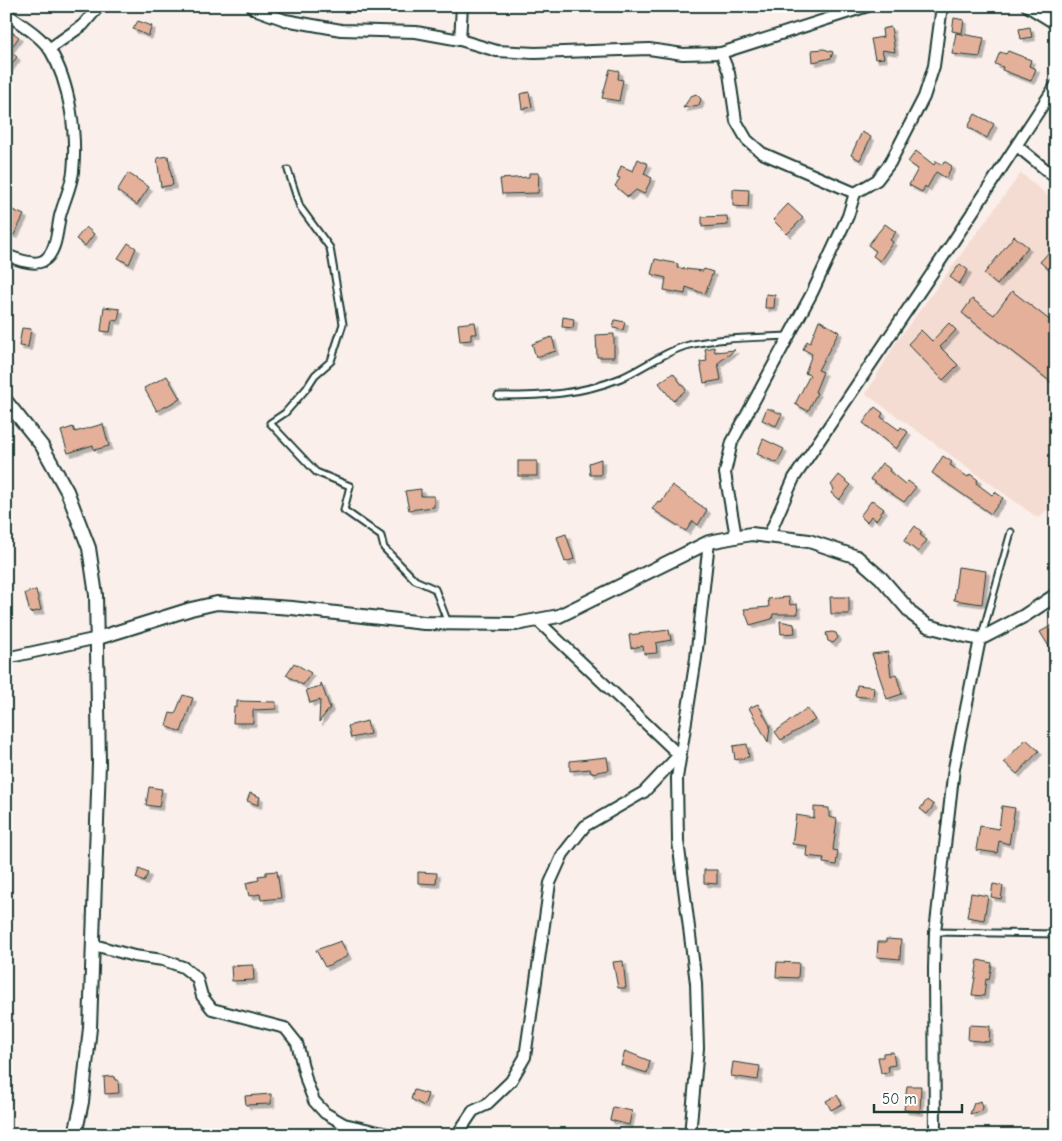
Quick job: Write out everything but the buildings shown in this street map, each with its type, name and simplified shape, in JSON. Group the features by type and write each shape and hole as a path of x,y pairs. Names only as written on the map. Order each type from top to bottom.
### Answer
{"street":[{"path":"49,49 83,25 100,6"},
{"path":"252,6 254,9 285,20 341,30 416,32 460,40 497,51 535,53 649,49 683,54 721,53 868,6"},
{"path":"460,40 462,6"},
{"path":"736,536 725,473 732,442 838,239 855,193 877,180 890,163 924,97 934,66 942,6"},
{"path":"1027,6 1056,24"},
{"path":"6,14 49,49 60,73 67,97 73,133 73,173 55,242 48,256 42,261 35,262 17,260 6,255"},
{"path":"721,53 729,73 736,121 747,140 762,152 775,159 855,193"},
{"path":"769,535 794,478 1056,85"},
{"path":"1017,146 1056,178"},
{"path":"6,401 42,446 56,468 77,514 89,548 96,595 99,763 94,946 90,1028 82,1102 75,1135"},
{"path":"6,658 98,638 191,609 217,603 292,608 424,623 516,624 559,616 709,542 751,534 809,541 857,557 881,578 913,615 928,626 980,639 1024,616 1056,595"},
{"path":"690,1135 698,1048 696,983 678,841 679,756 696,658 709,542"},
{"path":"537,620 679,756"},
{"path":"935,1135 934,968 936,932 954,768 980,639"},
{"path":"457,1135 473,1112 486,1105 511,1081 525,1057 550,883 563,854 585,826 644,792 679,756"},
{"path":"94,946 134,956 163,960 183,967 196,978 202,996 212,1009 284,1028 297,1043 306,1083 314,1100 325,1113 344,1124 392,1135"}],"lane":[{"path":"288,170 300,207 330,248 343,324 331,361 315,375 306,389 285,413 270,423 316,472 350,486 344,510 380,536 384,548 415,580 435,589 448,623"},
{"path":"498,396 550,396 585,391 620,378 673,350 689,345 722,340 788,336"},
{"path":"980,639 1011,532"},
{"path":"936,932 1056,934"}],"shaded area":[{"path":"1021,173 1056,203 1056,502 1038,518 866,394 895,344"}]}
